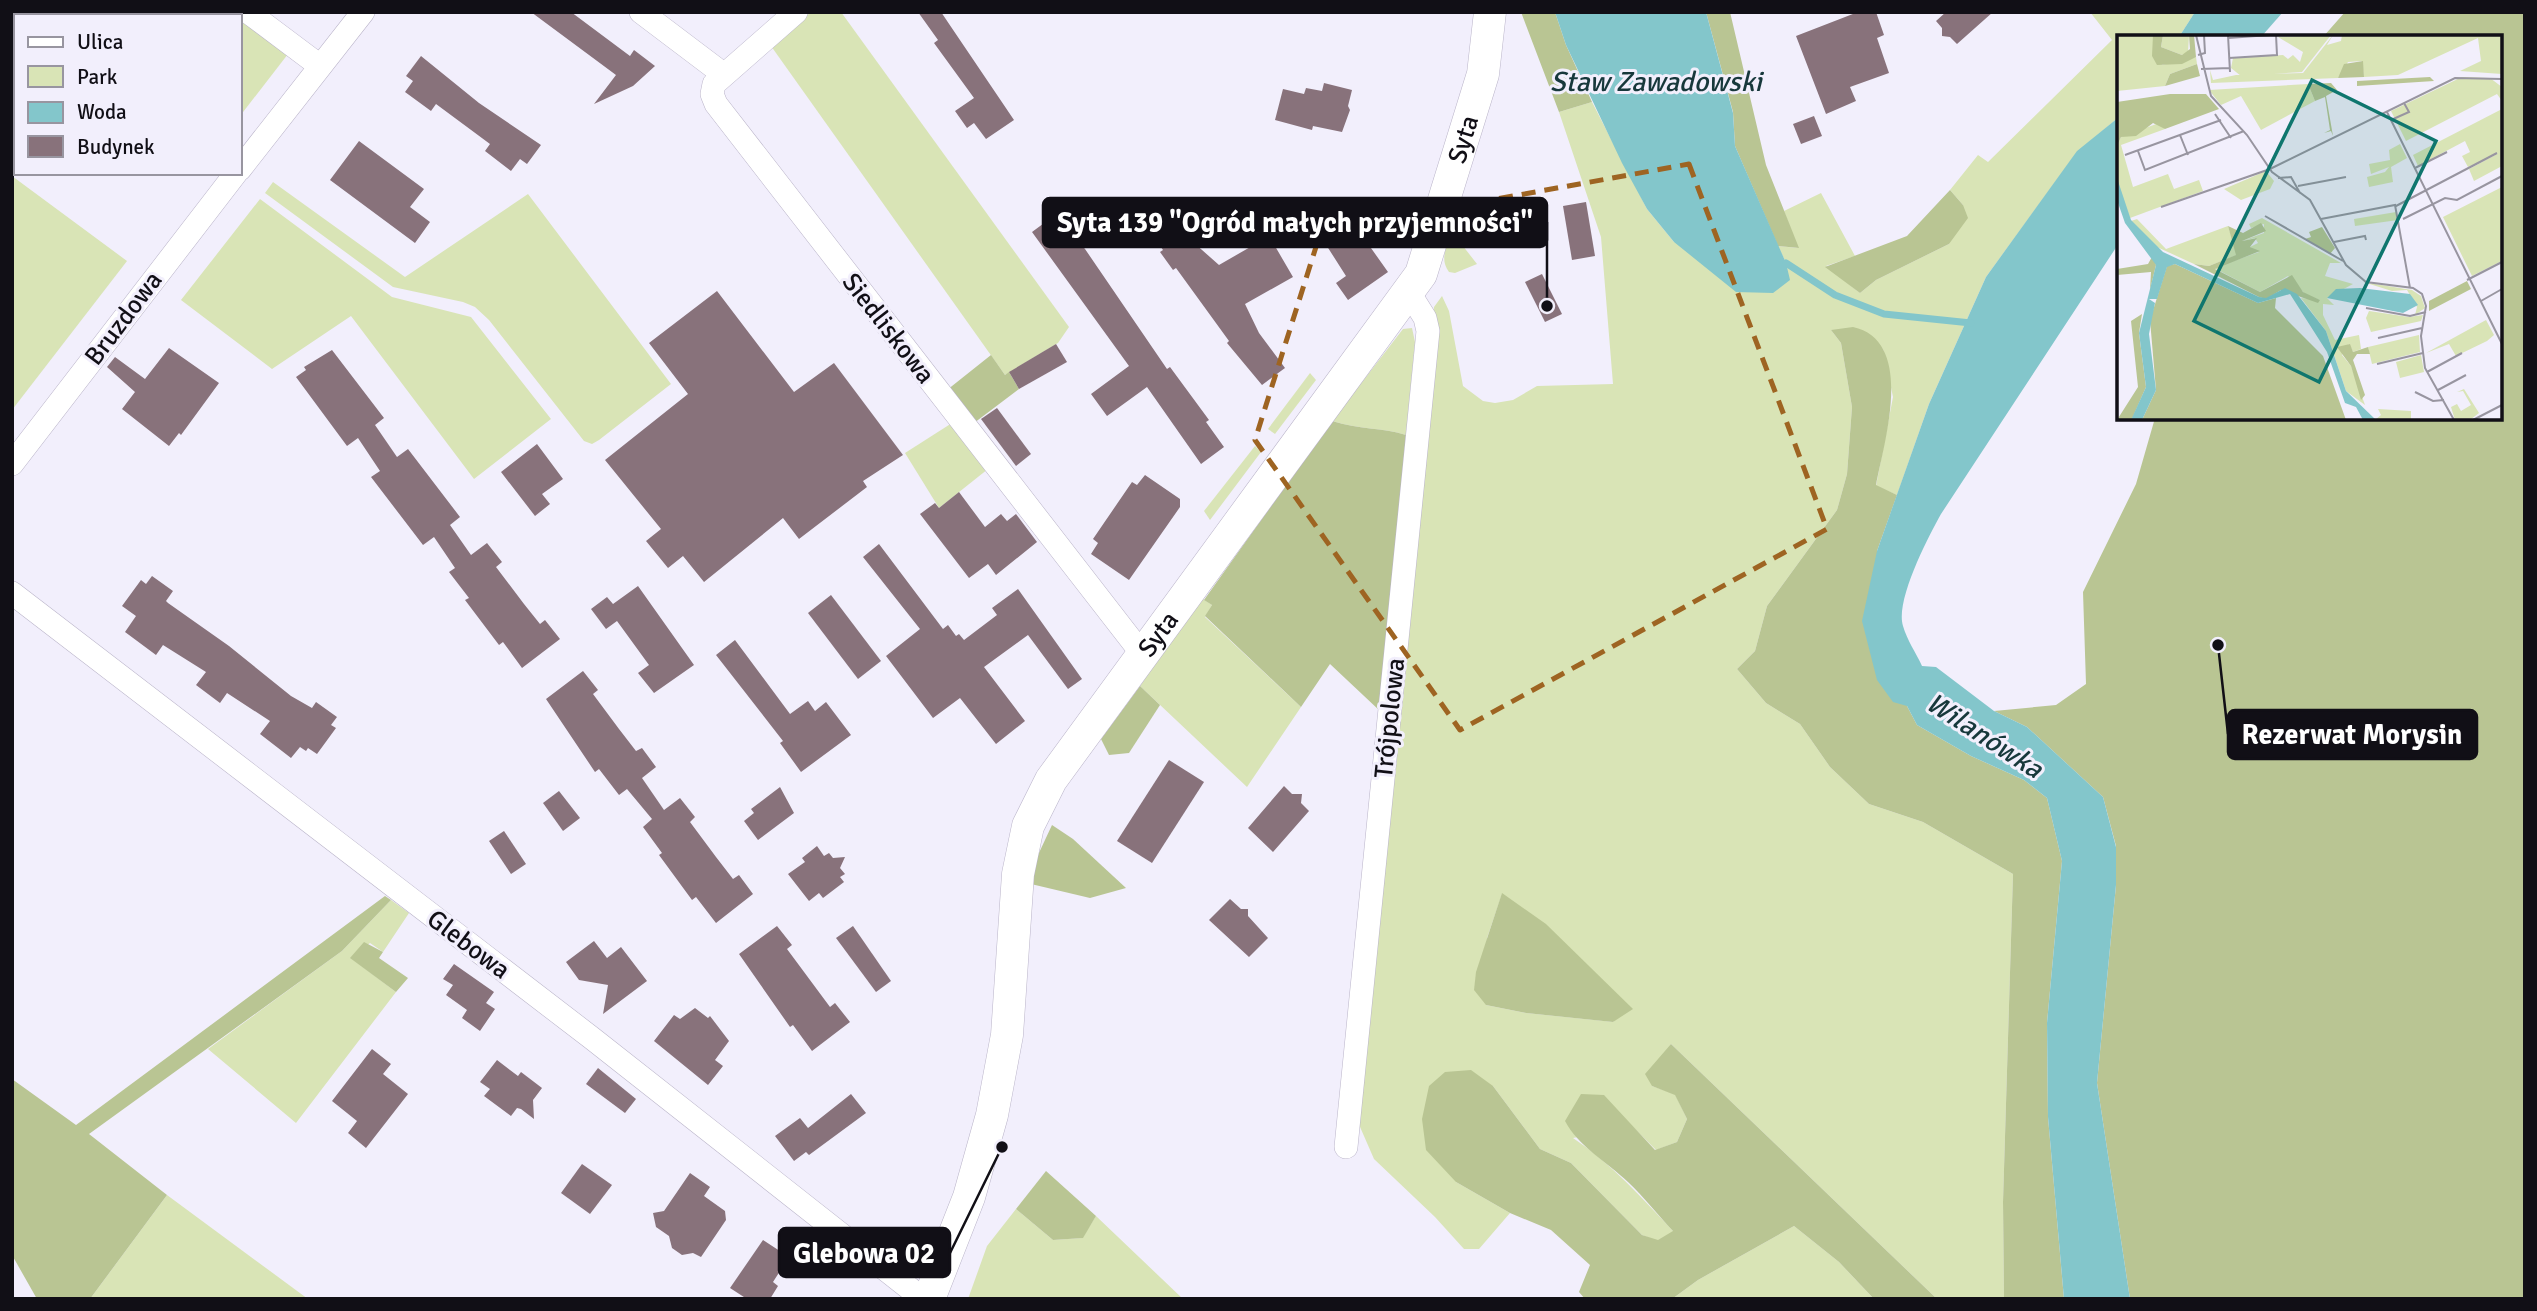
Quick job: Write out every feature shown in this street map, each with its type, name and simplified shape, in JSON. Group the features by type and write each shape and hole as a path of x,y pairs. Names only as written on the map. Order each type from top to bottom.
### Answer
{"street":[{"path":"248,12 320,66"},
{"path":"242,166 363,12"},
{"path":"641,12 723,74 796,12"},
{"name":"Syta","path":"929,1299 969,1197 1001,1074 1018,874 1028,827 1051,780 1410,293 1429,256 1479,87 1488,46 1490,12"},
{"name":"Siedliskowa","path":"723,74 714,84 712,94 724,116 1143,655"},
{"name":"Bruzdowa","path":"12,464 234,175"},
{"name":"Trójpolowa","path":"1346,1147 1428,331 1425,318 1410,293"},
{"name":"Glebowa","path":"12,593 604,1047 923,1299"}],"highlighted area":[{"path":"1689,164 1827,529 1460,730 1255,440 1321,231"}],"green space":[{"path":"45,12 232,14 47,14"},
{"path":"811,12 841,12 1069,327 1058,343 1005,375 771,46"},
{"path":"1521,12 1555,12 1566,45 1592,102 1559,112"},
{"path":"1706,12 1730,12 1766,165 1799,248 1778,246 1735,146 1733,112"},
{"path":"2090,12 2195,12 2180,35 2117,35 2117,119 2077,152 1986,277 1929,404 1897,495 1876,486 1893,397 1883,349 1831,330 1841,343 1852,407 1847,474 1837,510 1767,606 1755,651 1737,669 1766,703 1800,724 1830,767 1869,804 1923,822 2013,874 2003,1202 2004,1299 1937,1299 1671,1044 1652,1086 1675,1094 1687,1119 1677,1142 1656,1150 1633,1127 1573,1138 1614,1170 1674,1232 1657,1241 1642,1235 1571,1163 1540,1149 1493,1086 1456,1182 1510,1213 1479,1249 1464,1249 1435,1217 1374,1159 1357,1120 1434,307 1442,296 1449,311 1463,386 1483,401 1495,403 1513,400 1537,386 1613,384 1601,237 1559,112 1592,102 1647,209 1674,242 1786,263 1778,246 1798,248 1784,211 1821,193 1855,256 1826,266 1860,293 1876,280 1949,244 1963,205 1950,190 1978,155 1988,162 2112,40","holes":["1502,894 1614,1022 1526,1013 1486,1005 1487,938"]},
{"path":"2345,12 2525,12 2525,1299 2130,1299 2097,1083 2116,885 2116,846 2103,797 2027,727 1994,711 2056,705 2086,684 2083,592 2136,484 2154,420 2502,420 2502,35 2325,35"},
{"path":"242,20 288,54 242,113"},
{"path":"12,176 127,261 12,410"},
{"path":"273,182 405,277 528,194 671,384 599,440 592,444 584,441 489,320 475,307 393,287 265,193"},
{"path":"1950,190 1963,205 1968,218 1949,244 1876,280 1860,293 1825,267 1907,236"},
{"path":"260,199 392,297 471,317 551,419 474,479 351,316 272,369 181,300"},
{"path":"1452,232 1477,264 1455,273 1449,272 1445,262 1445,252"},
{"path":"1853,327 1872,336 1884,352 1890,372 1889,420 1876,485 1897,495 1877,551 1907,706 1917,725 1971,756 2024,780 2047,798 2062,861 2047,1023 2048,1117 2064,1299 2004,1299 2003,1202 2013,874 1923,822 1869,804 1830,767 1800,724 1766,703 1737,669 1755,651 1767,606 1837,510 1847,474 1852,407 1841,343 1831,330"},
{"path":"1412,328 1415,342 1406,435 1332,421 1403,329"},
{"path":"991,355 1005,375 1009,372 1019,389 974,423 947,390"},
{"path":"1310,373 1316,380 1275,434 1268,429"},
{"path":"1332,421 1406,435 1380,711 1330,664 1301,707 1205,616 1212,605 1204,600"},
{"path":"952,423 988,469 939,508 905,453"},
{"path":"1255,446 1261,452 1210,520 1204,511"},
{"path":"1200,597 1212,605 1205,617 1301,707 1247,787 1140,686"},
{"path":"1140,686 1160,705 1129,753 1109,755 1101,739"},
{"path":"1052,825 1073,839 1126,888 1090,898 1031,884 1038,855"},
{"path":"1502,893 1546,924 1633,1009 1613,1022 1526,1013 1486,1005 1474,990 1476,972"},
{"path":"385,896 391,900 342,951 89,1134 167,1195 90,1299 37,1299 12,1255 12,1079 76,1125"},
{"path":"391,900 409,913 383,952 370,943 351,958 396,992 296,1123 208,1049 342,951"},
{"path":"364,942 383,952 379,958 408,978 396,992 350,958"},
{"path":"1671,1044 1937,1299 1874,1299 1839,1262 1794,1226 1698,1280 1672,1299 1585,1299 1579,1292 1590,1265 1551,1230 1510,1213 1456,1182 1426,1150 1422,1119 1429,1086 1445,1072 1471,1070 1493,1086 1540,1149 1571,1163 1642,1235 1658,1240 1673,1231 1628,1182 1577,1138 1565,1121 1581,1094 1604,1095 1655,1150 1677,1142 1687,1119 1675,1095 1652,1086 1645,1074"},
{"path":"1046,1171 1096,1216 1083,1238 1053,1240 1016,1209"},
{"path":"167,1195 308,1299 90,1299"},
{"path":"1016,1209 1053,1240 1082,1238 1096,1216 1183,1299 968,1299 987,1246"},
{"path":"1794,1226 1839,1262 1874,1299 1672,1299 1698,1280"}],"water":[{"name":"Staw Zawadowski","path":"1555,12 1706,12 1733,113 1735,146 1786,263 1790,280 1773,293 1736,292 1674,242 1647,209 1622,163 1566,45"},
{"path":"2195,12 2283,12 2263,35 2180,35"},
{"name":"Wilanówka","path":"2117,119 2117,246 1941,514 1914,569 1902,615 1903,626 1922,666 1936,667 1994,711 2027,727 2103,797 2116,847 2116,885 2097,1083 2130,1299 2064,1299 2048,1117 2047,1023 2062,861 2047,798 2024,780 1971,756 1917,725 1907,706 1893,702 1877,680 1862,621 1877,551 1929,404 1986,277 2077,151"}],"building":[{"path":"531,12 571,12 630,56 634,50 655,66 633,86 594,104 616,75"},
{"path":"918,12 941,12 1014,120 986,139 974,123 967,128 955,111 974,98 934,43 938,40"},
{"path":"1858,12 1876,12 1884,35 1877,38 1889,73 1850,87 1856,101 1826,114 1796,36"},
{"path":"1946,12 1993,12 1957,44 1950,37 1942,36 1942,28 1936,21"},
{"path":"421,56 479,103 541,145 527,164 520,159 511,171 485,151 490,144 436,104 431,111 405,92 413,81 406,76"},
{"path":"1324,83 1352,90 1348,106 1350,110 1342,132 1313,126 1312,130 1275,120 1283,89 1304,94 1306,88 1322,91"},
{"path":"1814,116 1822,136 1801,144 1793,124"},
{"path":"359,141 424,189 410,207 430,222 415,243 330,180"},
{"path":"1586,202 1595,256 1572,260 1563,206"},
{"path":"1168,207 1193,242 1219,265 1252,246 1249,239 1265,229 1293,277 1245,304 1259,333 1285,368 1262,385 1227,343 1229,341 1176,268 1173,270 1145,224"},
{"path":"1344,210 1388,272 1348,300 1336,283 1346,276 1316,229"},
{"path":"1055,215 1085,249 1167,369 1170,367 1209,420 1206,422 1224,447 1201,464 1147,387 1107,416 1091,394 1129,366 1032,232"},
{"path":"1542,274 1562,314 1545,322 1525,282"},
{"path":"717,291 794,392 834,363 903,455 863,481 867,487 799,539 783,518 704,582 683,556 668,568 646,541 661,529 605,460 688,394 649,343"},
{"path":"1056,344 1067,362 1019,389 1009,372"},
{"path":"169,348 219,383 181,435 179,433 169,446 122,409 135,392 107,367 115,357 145,379"},
{"path":"332,350 384,418 375,425 397,457 408,449 460,517 450,525 471,555 487,543 502,562 496,567 524,604 540,624 545,620 560,639 522,668 503,642 499,645 465,600 469,598 449,572 455,568 434,537 423,545 371,477 380,471 358,438 347,446 296,377 306,370 304,367"},
{"path":"997,408 1031,454 1016,466 981,419"},
{"path":"537,444 563,479 542,494 550,504 535,516 501,472"},
{"path":"1145,475 1180,499 1180,507 1129,580 1091,554 1098,543 1093,539 1132,482 1137,485"},
{"path":"959,492 985,527 1001,514 1007,521 1016,514 1037,542 996,575 988,564 969,578 920,514 935,503 939,508"},
{"path":"879,544 943,629 948,625 956,636 959,634 964,640 997,615 992,608 1018,589 1082,679 1068,689 1028,635 984,667 1025,721 996,744 960,698 933,718 886,656 920,629 863,557"},
{"path":"152,576 173,591 166,601 168,603 229,646 291,696 312,708 316,702 337,717 331,725 336,728 317,754 308,748 306,751 300,747 291,758 260,734 270,721 227,693 220,703 196,685 206,672 163,645 156,655 125,632 136,616 122,606 141,580 146,584"},
{"path":"638,586 694,665 654,693 638,673 649,665 617,621 606,629 591,609 607,597 613,604"},
{"path":"831,595 881,661 858,679 808,613"},
{"path":"735,640 790,714 808,701 815,711 826,702 851,735 801,772 780,743 783,741 716,655"},
{"path":"583,671 598,690 593,694 619,729 636,751 642,748 656,767 642,778 664,810 680,798 695,817 690,822 716,857 733,879 739,875 753,894 716,923 696,897 692,900 659,855 662,853 643,827 652,819 627,789 619,795 599,769 595,772 546,699"},
{"path":"1169,760 1204,782 1152,863 1117,841"},
{"path":"1284,786 1292,794 1302,794 1301,803 1309,811 1273,852 1248,828"},
{"path":"780,787 794,813 758,840 744,821 754,813 751,809"},
{"path":"559,791 580,818 563,831 543,803"},
{"path":"504,831 526,864 511,874 489,841"},
{"path":"817,846 824,856 829,853 833,858 845,857 840,868 845,874 840,877 844,882 823,898 819,893 809,901 788,874 805,862 802,858"},
{"path":"1230,899 1241,909 1248,909 1248,916 1268,938 1249,957 1209,920"},
{"path":"777,926 792,945 787,949 830,1007 835,1003 850,1022 812,1051 793,1025 790,1027 739,954"},
{"path":"853,926 891,981 876,992 836,938"},
{"path":"594,941 607,958 621,947 647,981 603,1014 608,985 579,980 566,962"},
{"path":"454,964 494,992 486,1003 495,1009 480,1031 462,1018 467,1010 446,995 453,985 443,979"},
{"path":"695,1008 708,1018 710,1016 729,1041 715,1060 723,1066 708,1085 654,1041 674,1015 680,1019"},
{"path":"372,1049 391,1064 383,1074 408,1094 366,1148 348,1133 357,1121 332,1101"},
{"path":"497,1060 518,1076 521,1072 542,1088 533,1100 534,1119 517,1108 511,1116 484,1096 490,1089 480,1082"},
{"path":"598,1068 636,1099 625,1113 586,1084"},
{"path":"851,1094 866,1113 809,1155 806,1152 794,1161 775,1136 800,1118 808,1128"},
{"path":"582,1164 612,1185 590,1214 561,1193"},
{"path":"690,1173 710,1187 704,1196 725,1211 726,1220 701,1257 693,1253 682,1255 672,1248 669,1236 656,1227 653,1213 664,1211"},
{"path":"763,1240 789,1257 773,1282 778,1286 770,1299 747,1299 730,1288"}],"waterway":[{"path":"1786,263 1835,295 1884,314 1971,323"}],"place":[{"name":"Syta 139 \"Ogród małych przyjemności\"","path":"1547,306"},
{"name":"Rezerwat Morysin","path":"2218,645"},
{"name":"Glebowa 02","path":"1002,1147"}]}
